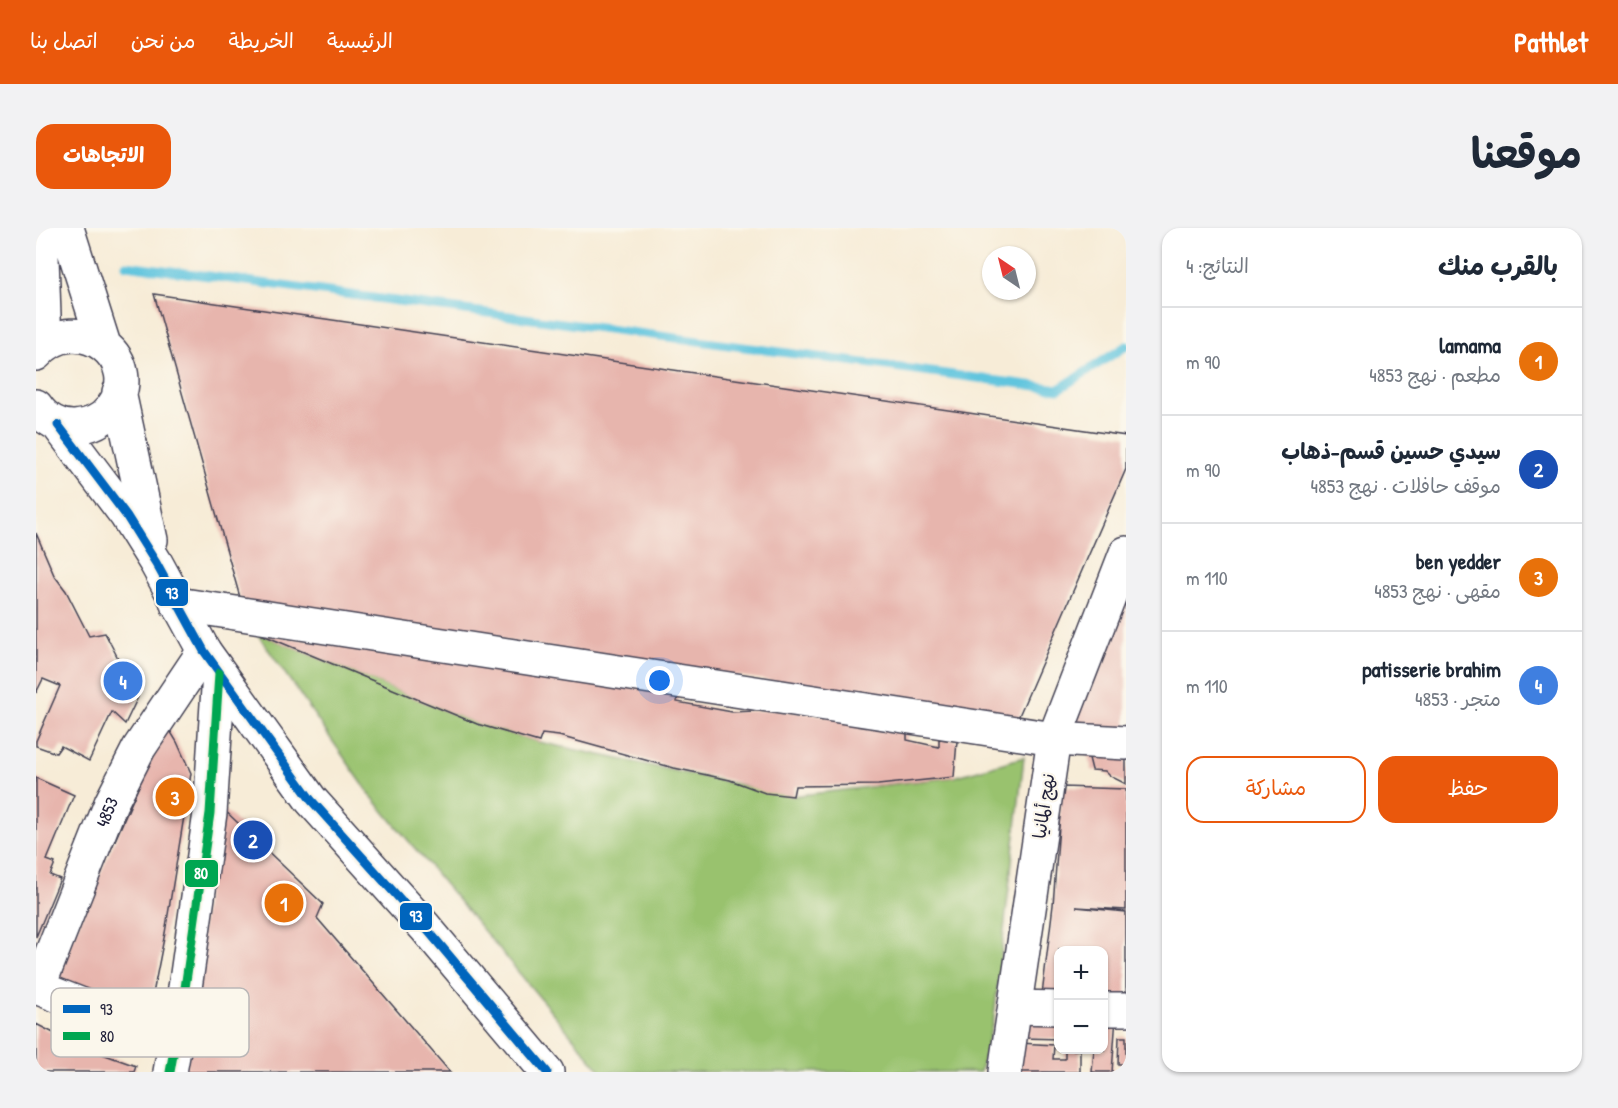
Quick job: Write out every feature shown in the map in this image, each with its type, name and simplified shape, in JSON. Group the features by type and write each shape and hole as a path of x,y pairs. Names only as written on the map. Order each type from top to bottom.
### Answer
{"street":[{"path":"38,352 41,228"},
{"path":"68,228 104,345"},
{"path":"38,352 56,338 81,334 94,338 114,355 119,366 121,380 120,392 115,405 96,422 71,427 42,417"},
{"path":"120,392 156,563"},
{"path":"42,417 126,515 156,563 211,662 311,800 425,927 546,1072"},
{"name":"نهج ألمانيا","path":"1005,1072 1053,739 1126,553"},
{"path":"177,604 1053,739 1126,743"},
{"path":"183,988 210,813 211,662"},
{"name":"4853","path":"37,988 111,803 139,748 211,662"},
{"path":"37,988 51,995"},
{"path":"1015,1007 1054,1008"},
{"path":"1108,1009 1126,1009"}],"green space":[{"path":"256,632 478,724 539,742 793,796 954,777 1024,757 994,1017 980,1072 602,1072 371,796"}],"building":[{"path":"154,294 1126,436 1126,469 1018,718 241,601"},
{"path":"36,533 54,575 66,591 89,636 105,633 138,697 125,724 112,712 89,761 61,746 56,753 36,746 36,741 60,686 43,679 36,693"},
{"path":"1126,573 1126,731 1071,724"},
{"path":"258,633 678,694 677,702 732,712 777,710 829,716 884,730 907,731 907,740 939,747 939,739 957,741 954,777 878,785 795,786 793,796 765,793 730,780 674,768 559,736 542,734 539,742 477,724"},
{"path":"166,724 191,773 154,988 71,988 53,982"},
{"path":"1088,754 1126,758 1126,784 1105,771 1092,770"},
{"path":"36,778 74,795 47,860 55,863 50,875 60,879 36,937"},
{"path":"1062,787 1126,789 1126,910 1076,907 1126,912 1126,1001 1108,1001 1108,946 1054,946 1054,1002 1041,1003 1053,905"},
{"path":"217,803 323,904 317,918 450,1072 185,1072 187,1057 249,1057 249,988 195,988"},
{"path":"1025,1012 1054,1013 1054,1039 1024,1038"},
{"path":"1108,1016 1116,1017 1112,1072 1092,1072 1094,1054 1108,1054"},
{"path":"36,1024 51,1032 51,1057 111,1057 136,1066 134,1072 36,1072"},
{"path":"1119,1037 1126,1037 1126,1064 1118,1064"},
{"path":"1019,1043 1054,1045 1053,1059 1065,1059 1065,1054 1080,1054 1080,1072 1016,1072"}],"waterway":[{"path":"126,265 1059,389 1126,346"}],"transit line":[{"name":"93","path":"58,425 126,515 156,563 204,651 311,800 425,927 547,1072"},
{"name":"80","path":"185,988 210,813 219,673"},
{"name":"80","path":"170,1072 173,1057"}],"place":[{"name":"patisserie brahim","path":"123,681"},
{"name":"ben yedder","path":"175,797"},
{"name":"سيدي حسين قسم-ذهاب","path":"253,840"},
{"name":"lamama","path":"284,903"}]}
